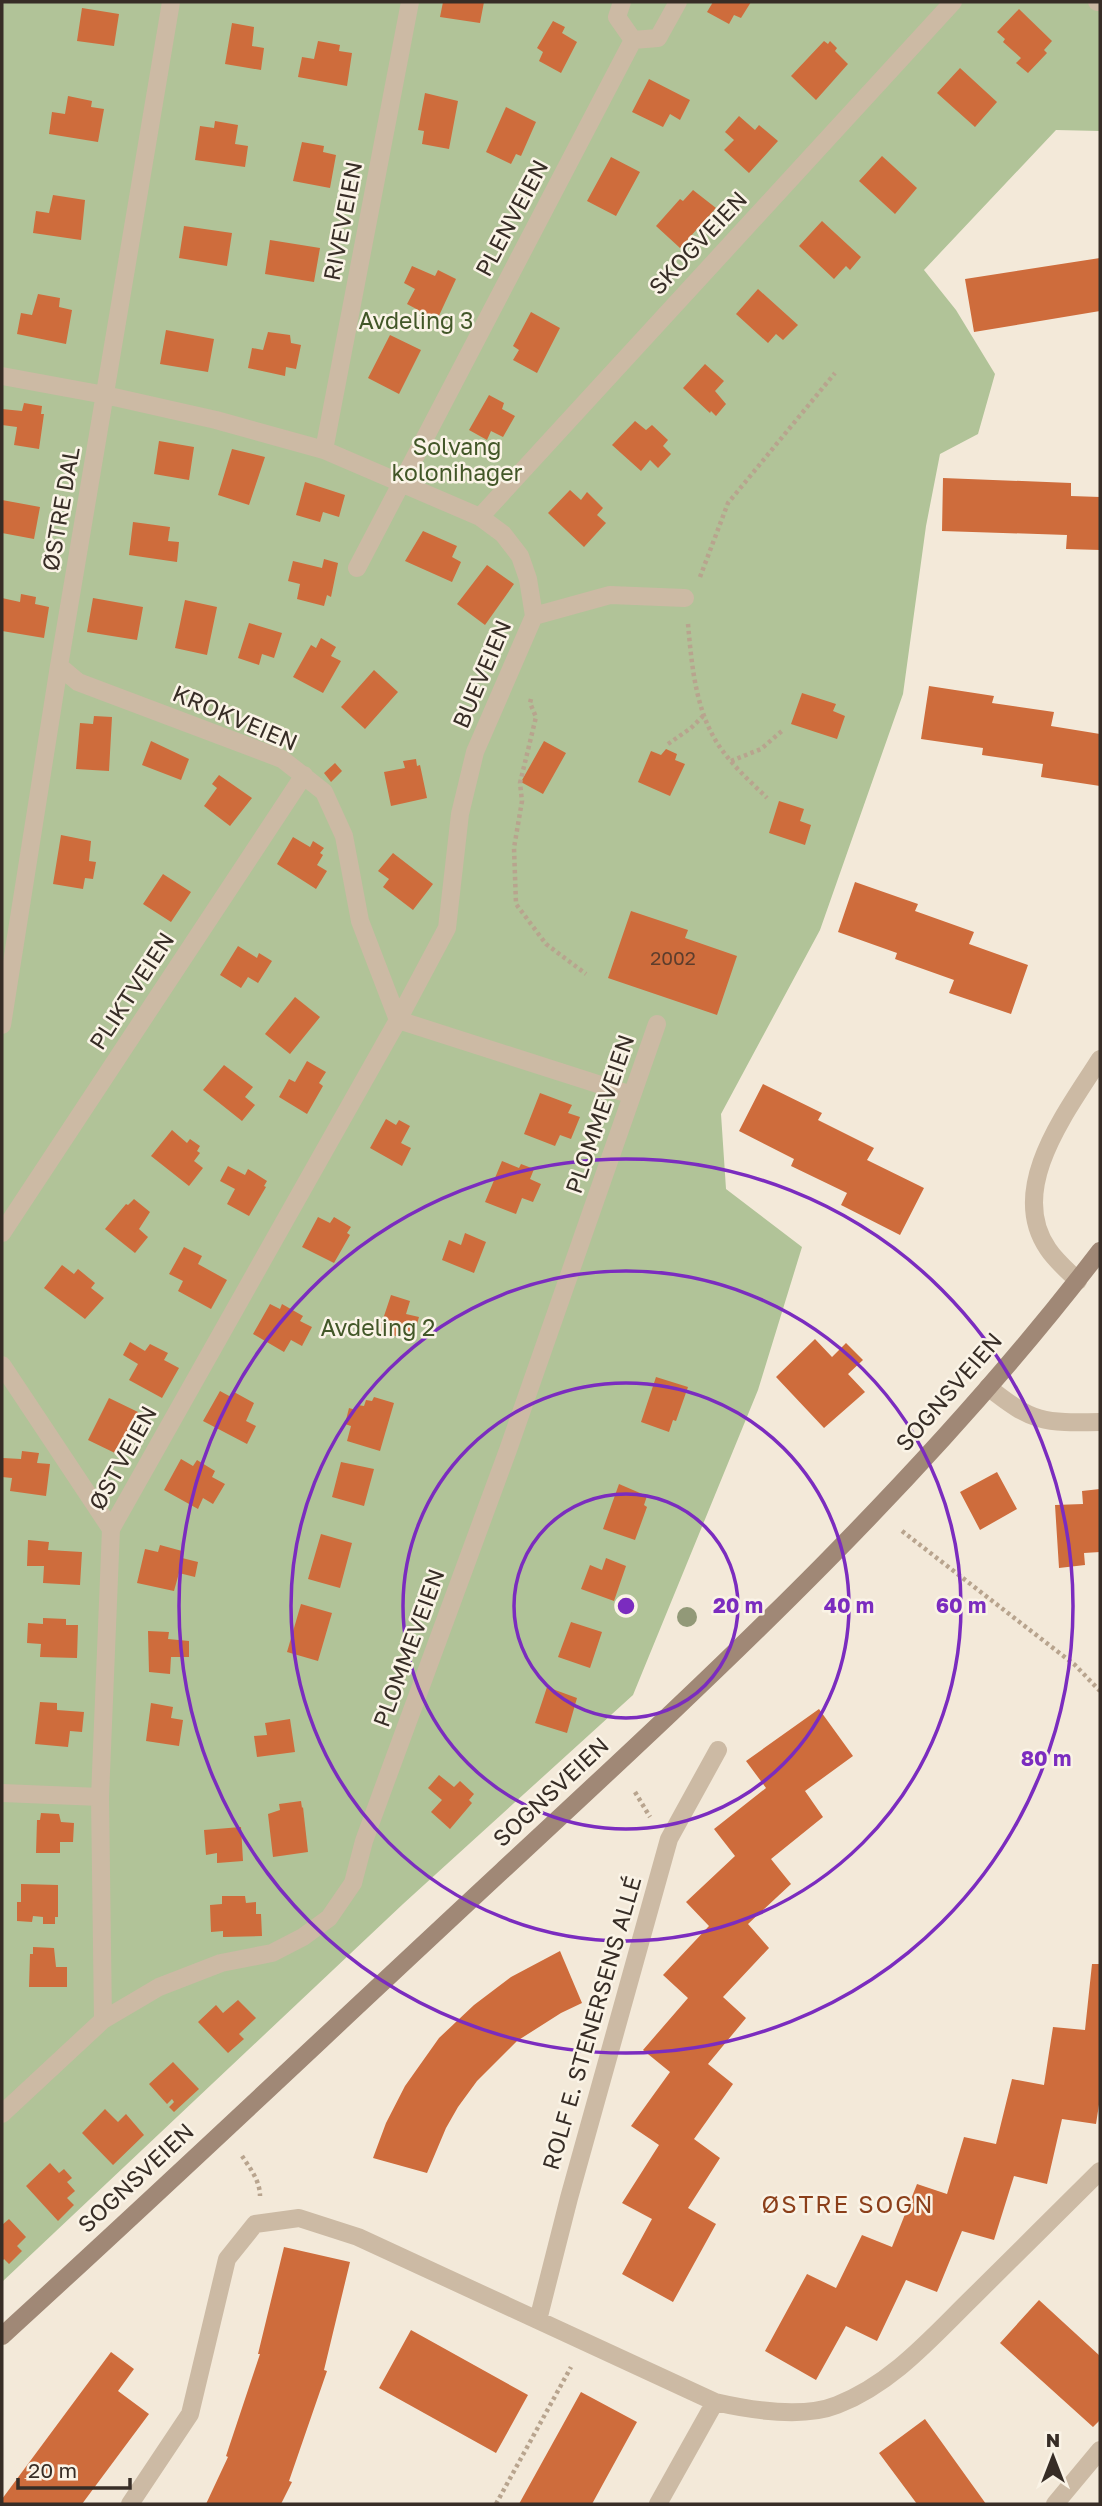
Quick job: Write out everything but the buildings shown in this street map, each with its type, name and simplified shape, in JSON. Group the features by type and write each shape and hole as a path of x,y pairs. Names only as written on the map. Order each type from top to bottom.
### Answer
{"main road":[{"name":"SOGNSVEIEN","path":"2,2336 742,1647 883,1503 988,1387 1100,1251"}],"street":[{"name":"ØSTRE DAL","path":"2,1025 59,666 171,2"},
{"name":"RIVEVEIEN","path":"324,450 410,2"},
{"path":"622,2 617,17 633,40 658,38 678,2"},
{"name":"SKOGVEIEN","path":"480,517 953,2"},
{"name":"PLENVEIEN","path":"357,568 633,40"},
{"name":"BUEVEIEN","path":"2,376 106,395 216,420 324,450 480,517 503,534 520,556 528,579 534,616 475,752 460,814 447,928 398,1020"},
{"path":"534,616 610,595 685,598"},
{"name":"KROKVEIEN","path":"59,666 78,682 282,759 324,792 344,836 360,921 398,1020"},
{"name":"PLIKTVEIEN","path":"2,1233 304,775"},
{"path":"398,1020 632,1095"},
{"name":"ØSTVEIEN","path":"103,2020 100,1797 111,1529 398,1020"},
{"name":"PLOMMEVEIEN","path":"2,2114 103,2020 159,1987 221,1963 272,1953 303,1937 329,1917 353,1883 364,1841 508,1450 657,1024"},
{"path":"1078,1281 1048,1250 1037,1227 1034,1201 1037,1178 1053,1134 1100,1059"},
{"path":"2,1365 111,1529"},
{"path":"988,1387 1020,1412 1031,1417 1051,1422 1100,1422"},
{"name":"ROLF E. STENERSENS ALLÉ","path":"538,2320 569,2198 669,1839 718,1750"},
{"path":"2,1793 100,1797"},
{"path":"130,2504 190,2414 227,2259 255,2224 299,2218 358,2237 715,2402 740,2408 788,2413 835,2406 884,2381 1100,2171"},
{"path":"658,2504 715,2402"},
{"path":"1055,2504 1100,2450"}],"path":[{"path":"767,798 724,754 703,716 691,656 685,598 695,594 710,546 728,503 835,373"},
{"path":"534,694 530,702 536,718 520,783 522,801 514,848 516,904 546,944 586,974"},
{"path":"668,744 703,716"},
{"path":"731,761 761,749 783,730"},
{"path":"902,1531 1075,1665 1100,1691"},
{"path":"242,2156 260,2189 261,2215 255,2224"},
{"path":"496,2504 585,2341"}],"green space":[{"name":"Solvang kolonihager","path":"2,2 1100,2 1100,131 1056,130 924,270 956,310 995,374 978,434 940,454 926,526 903,694 820,930 721,1114 726,1189 802,1247 758,1390 633,1695 403,1904 2,2282"}],"district":[{"name":"ØSTRE SOGN","path":"848,2205"}],"park label":[{"name":"Avdeling 3","path":"416,321"},
{"name":"Avdeling 2","path":"378,1328"}]}
